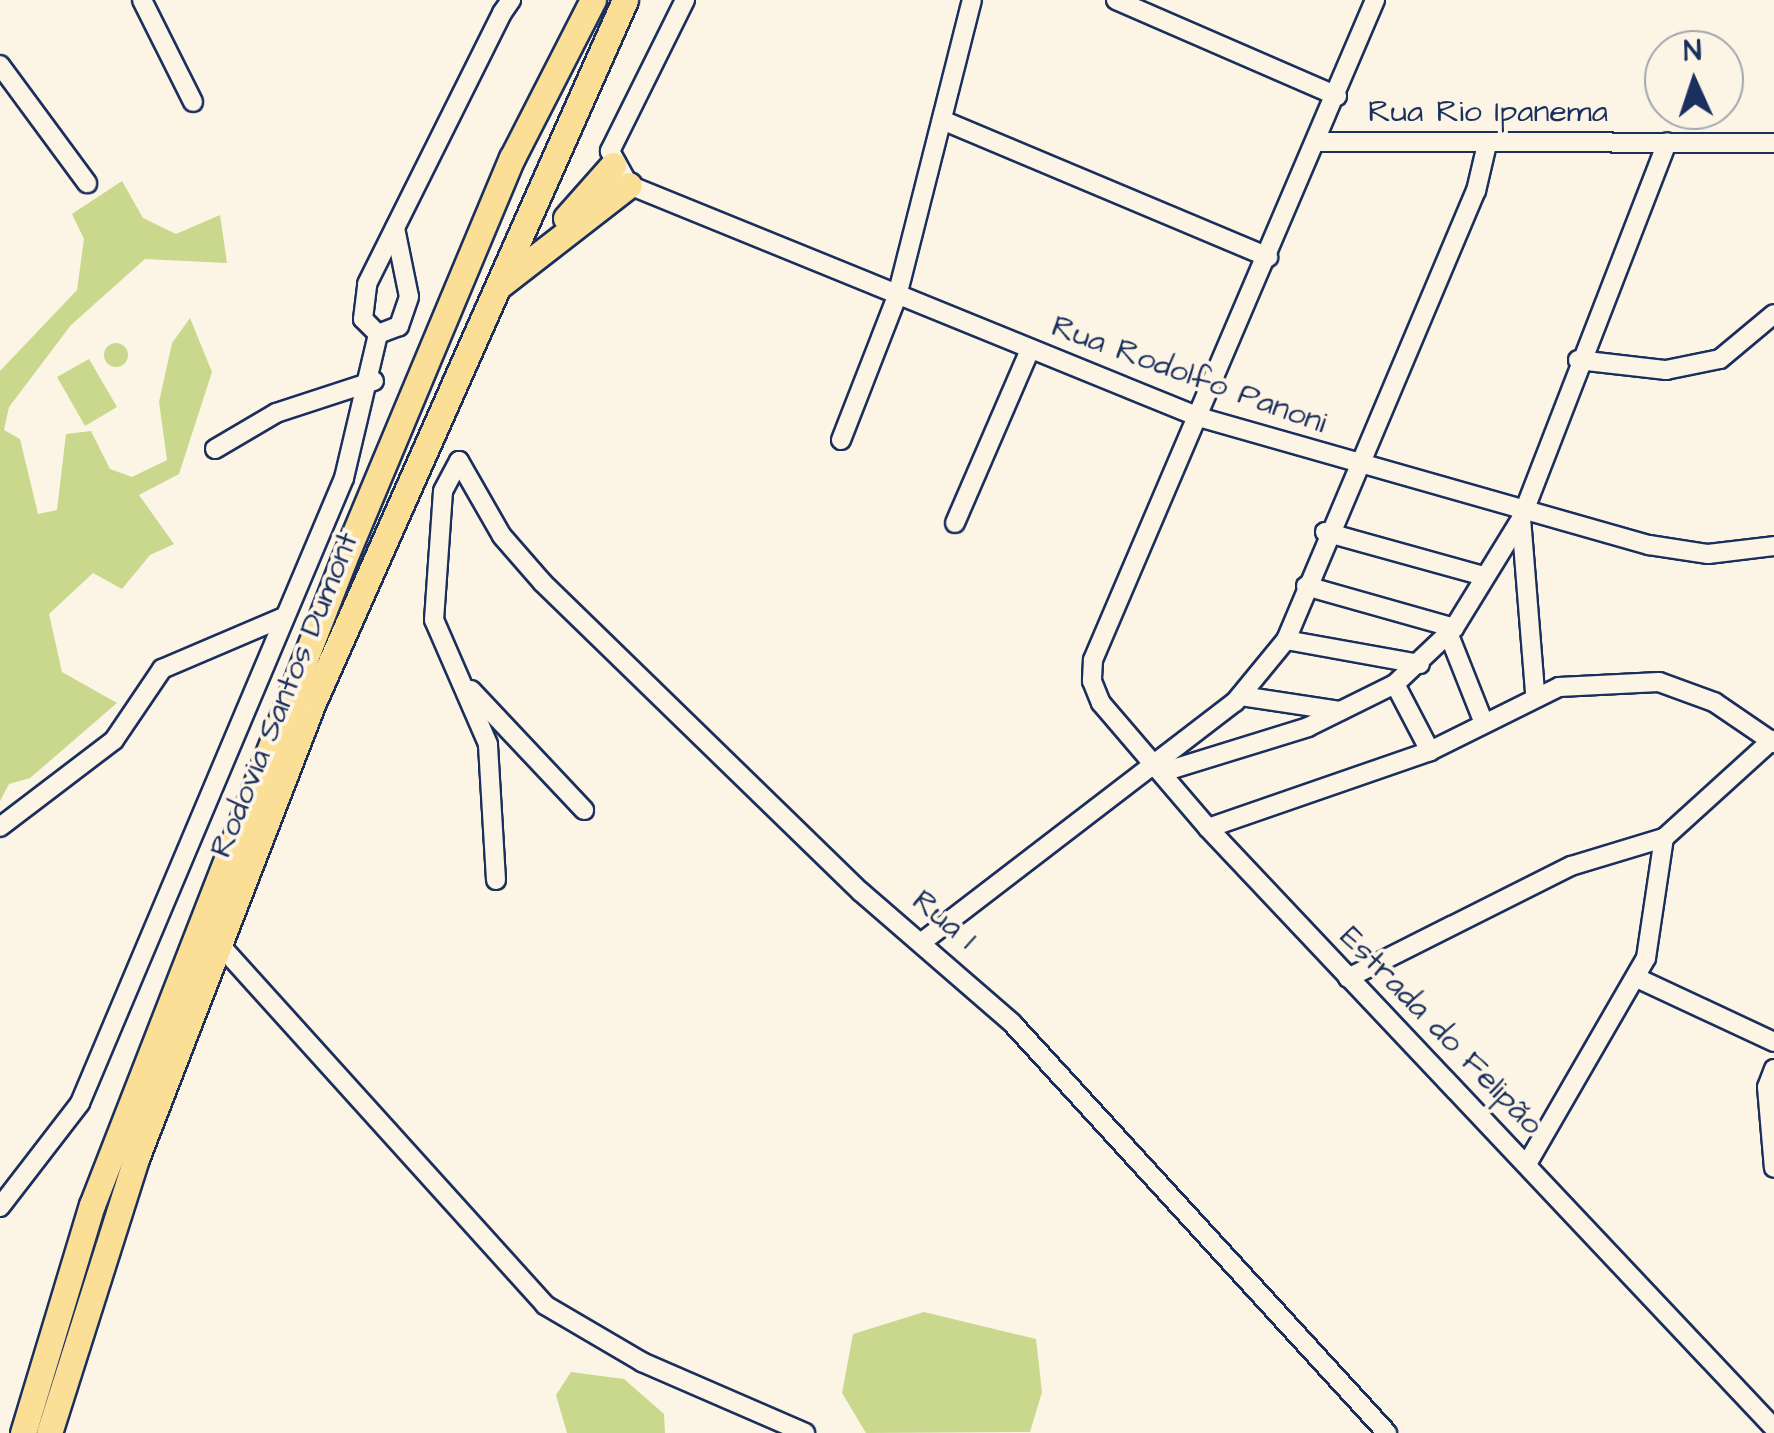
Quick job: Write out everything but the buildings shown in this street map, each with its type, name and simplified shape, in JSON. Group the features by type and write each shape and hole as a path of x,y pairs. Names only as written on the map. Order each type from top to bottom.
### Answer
{"highway":[{"name":"Rodovia Santos Dumont","path":"23,1433 92,1204 330,594 512,158 592,0"},
{"name":"Rodovia Santos Dumont","path":"50,1433 137,1156 314,698 625,0"},
{"path":"492,292 621,175"}],"street":[{"path":"142,0 193,102"},
{"path":"395,228 409,298 399,326 378,334 367,329 361,301 395,228 511,0"},
{"path":"621,175 610,151 685,0"},
{"path":"841,440 897,296 972,0"},
{"path":"1116,0 1337,96"},
{"path":"1200,418 1321,142 1375,0"},
{"path":"0,65 86,183"},
{"path":"942,120 1268,257"},
{"name":"Rua Rio Ipanema","path":"1321,142 1774,142"},
{"path":"1159,768 1342,712 1396,684 1451,631 1525,513 1578,360 1667,142"},
{"path":"926,939 1159,768 1242,696 1286,640 1325,532 1360,466 1476,192 1487,144"},
{"name":"Rua Rodolfo Panoni","path":"621,175 897,296 1200,418 1649,545 1708,554 1774,546"},
{"path":"1578,360 1666,370 1720,359 1774,314"},
{"path":"0,1208 80,1102 284,617 374,381 378,334"},
{"path":"955,523 1030,350"},
{"path":"215,449 276,413 374,381"},
{"name":"Estrada do Felipão","path":"1200,418 1093,660 1101,703 1208,828 1774,1428"},
{"name":"Rua 1","path":"460,679 434,620 442,490 459,461 502,536 544,583 862,892 926,939 1387,1433"},
{"path":"1525,513 1535,692"},
{"path":"1325,532 1484,576"},
{"path":"1306,586 1451,631"},
{"path":"0,828 114,740 162,669 284,617"},
{"path":"1451,631 1483,721"},
{"path":"1286,640 1420,664"},
{"path":"460,679 584,810"},
{"path":"460,679 488,744 496,880"},
{"path":"1208,828 1430,751 1535,692 1658,682 1773,742 1664,838 1571,866 1348,978"},
{"path":"1396,684 1430,751"},
{"path":"1242,696 1342,712"},
{"path":"1527,1164 1637,978 1659,904 1664,838"},
{"path":"220,945 545,1305 642,1362 805,1433"},
{"path":"1637,978 1774,1042"},
{"path":"1774,1068 1767,1087 1774,1168"}],"green space":[{"path":"122,181 143,218 176,234 220,215 227,263 145,259 71,325 9,407 4,430 20,439 38,514 57,510 66,434 91,431 110,469 132,477 167,460 159,402 172,343 190,318 212,372 179,474 139,495 174,544 150,555 122,589 93,573 49,614 62,672 117,703 30,778 9,784 0,801 0,371 77,290 84,239 72,214"},
{"path":"116,343 128,355 116,367 104,355"},
{"path":"89,359 117,407 85,426 57,377"},
{"path":"924,1312 1036,1339 1042,1392 1030,1432 866,1433 842,1393 853,1334"},
{"path":"571,1372 624,1379 664,1414 665,1433 567,1433 556,1395"}]}
